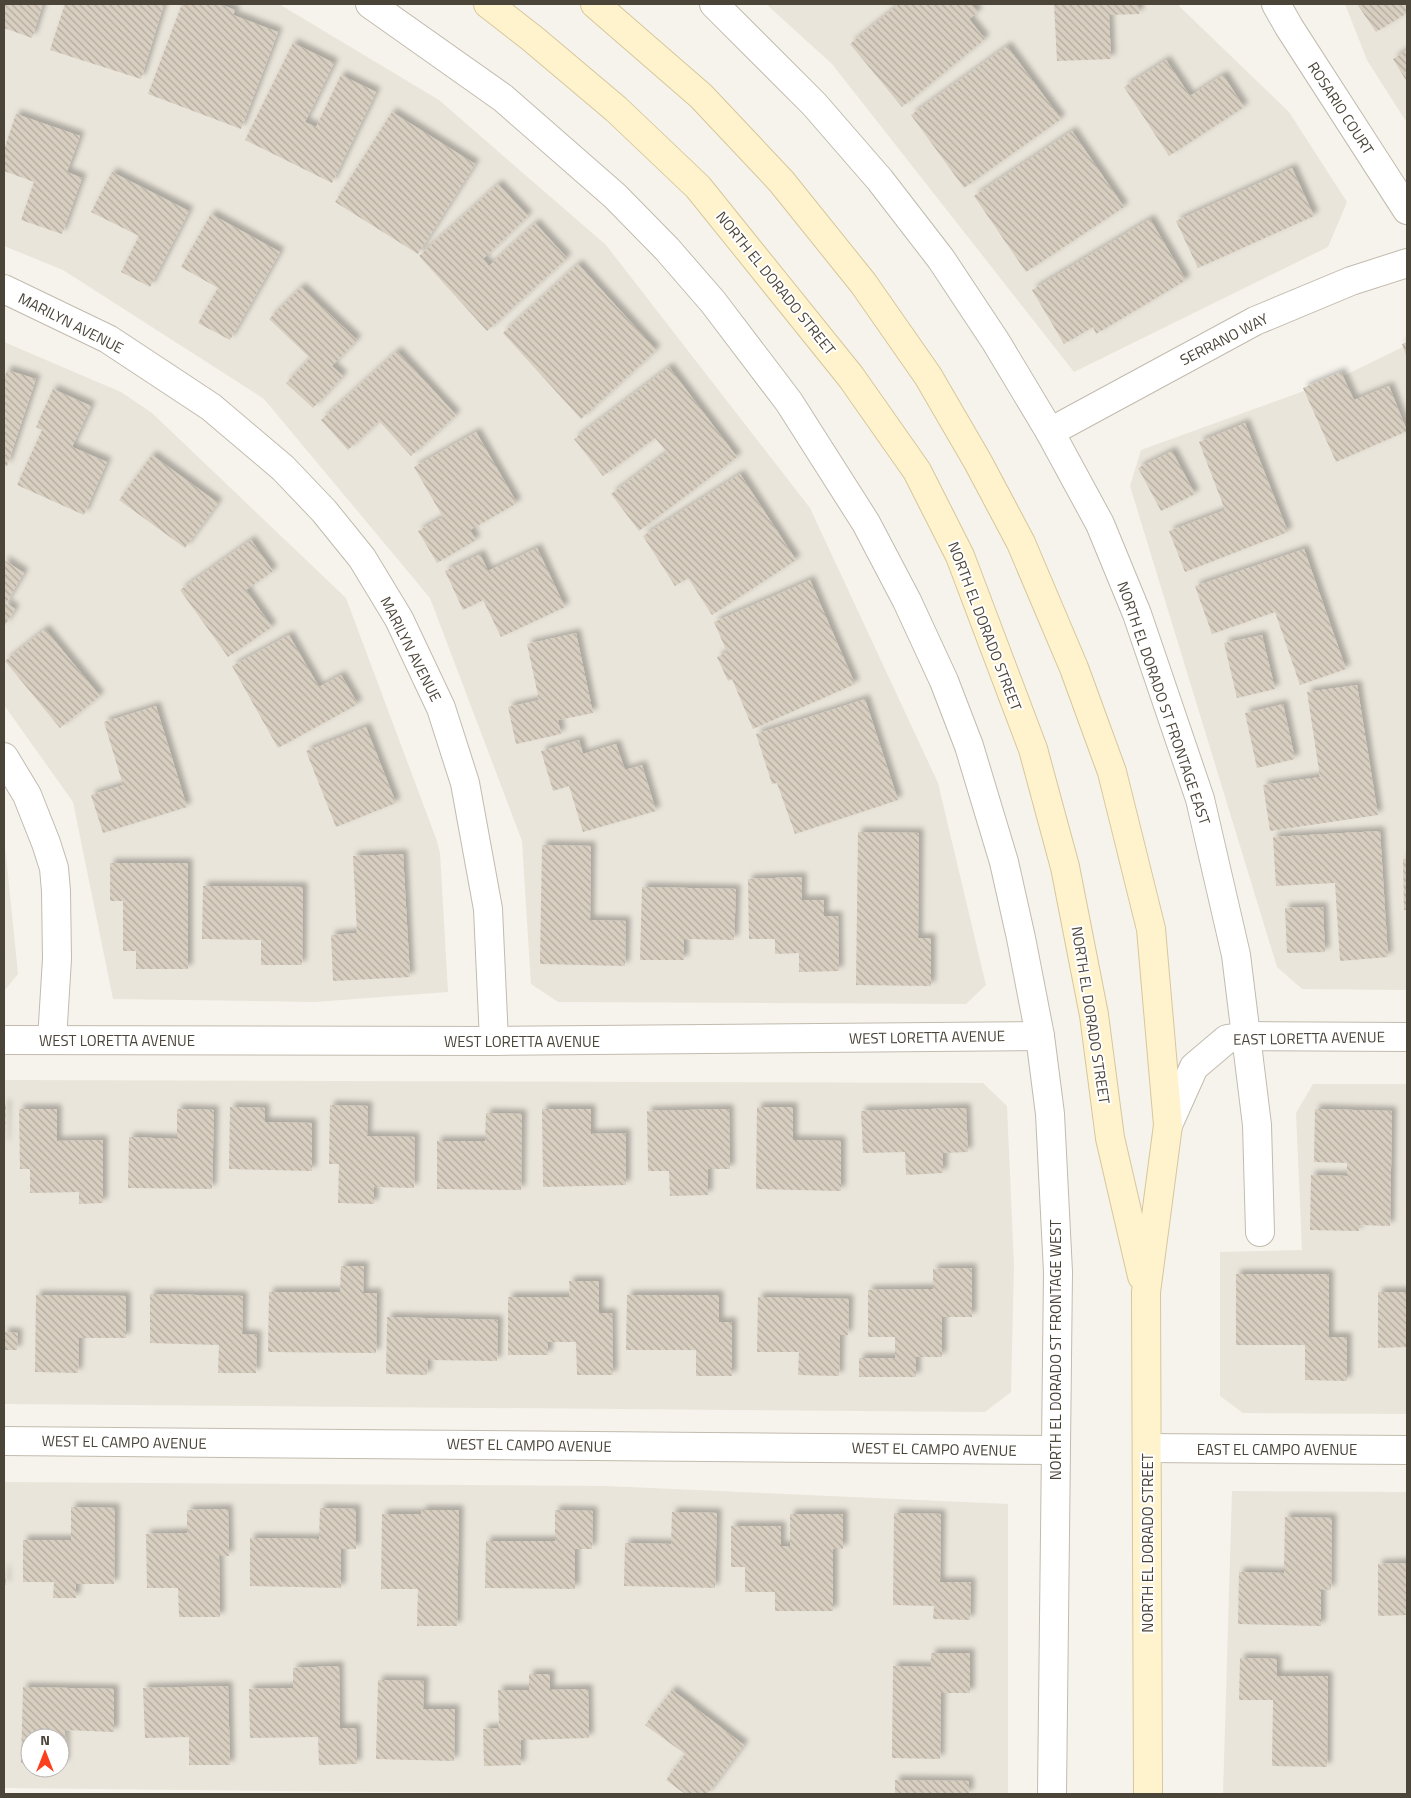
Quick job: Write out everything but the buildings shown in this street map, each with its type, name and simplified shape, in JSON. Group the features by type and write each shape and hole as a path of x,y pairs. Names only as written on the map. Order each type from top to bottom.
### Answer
{"main road":[{"name":"NORTH EL DORADO STREET","path":"488,4 616,109 698,187 852,377 917,471 960,556 1033,750 1065,867 1094,1014 1110,1138 1146,1292"},
{"name":"NORTH EL DORADO STREET","path":"595,4 701,96 781,181 863,283 928,376 978,462 1021,543 1074,668 1112,772 1151,929 1168,1125 1146,1292 1148,1794"}],"street":[{"name":"NORTH EL DORADO ST FRONTAGE WEST","path":"370,4 504,98 615,196 667,249 713,302 789,402 866,523 907,601 944,681 969,746 1004,862 1021,938 1040,1036 1050,1114 1058,1272 1052,1794"},
{"name":"NORTH EL DORADO ST FRONTAGE EAST","path":"714,4 814,104 880,180 940,259 996,342 1050,432 1100,524 1137,614 1200,799 1236,955 1257,1125 1260,1232"},
{"name":"ROSARIO COURT","path":"1276,4 1407,210"},
{"name":"SERRANO WAY","path":"1050,432 1255,321 1351,281 1407,263"},
{"name":"MARILYN AVENUE","path":"4,289 108,339 210,407 283,468 324,511 362,558 399,619 436,699 466,783 488,909 494,1041"},
{"path":"4,757 27,795 54,868 57,959 52,1040"},
{"name":"WEST LORETTA AVENUE","path":"4,1040 494,1041 1040,1036"},
{"name":"EAST LORETTA AVENUE","path":"1168,1125 1194,1067 1227,1039 1247,1036 1407,1037"},
{"name":"WEST EL CAMPO AVENUE","path":"4,1440 1055,1450"},
{"name":"EAST EL CAMPO AVENUE","path":"1147,1448 1407,1450"}],"shaded area":[{"path":"4,4 279,4 439,100 606,245 810,508 938,783 986,985 966,1004 558,1002 531,984 522,841 430,598 264,399 63,270 4,246"},
{"path":"766,4 1179,4 1289,112 1347,202 1328,247 1074,372 832,64"},
{"path":"1345,4 1407,4 1407,123 1367,60"},
{"path":"4,342 121,392 152,413 346,598 437,841 440,853 448,992 315,1002 113,999 73,802 4,705"},
{"path":"1407,345 1407,990 1302,989 1277,967 1130,486 1141,450 1337,379"},
{"path":"4,836 18,974 4,991"},
{"path":"4,1080 983,1083 1007,1106 1014,1265 1011,1392 985,1412 4,1404"},
{"path":"1313,1084 1407,1084 1407,1414 1243,1413 1220,1396 1220,1252 1302,1250 1296,1113"},
{"path":"4,1482 606,1486 1008,1504 1008,1794 569,1794 4,1788"},
{"path":"1232,1491 1407,1492 1407,1794 1223,1794"}]}
